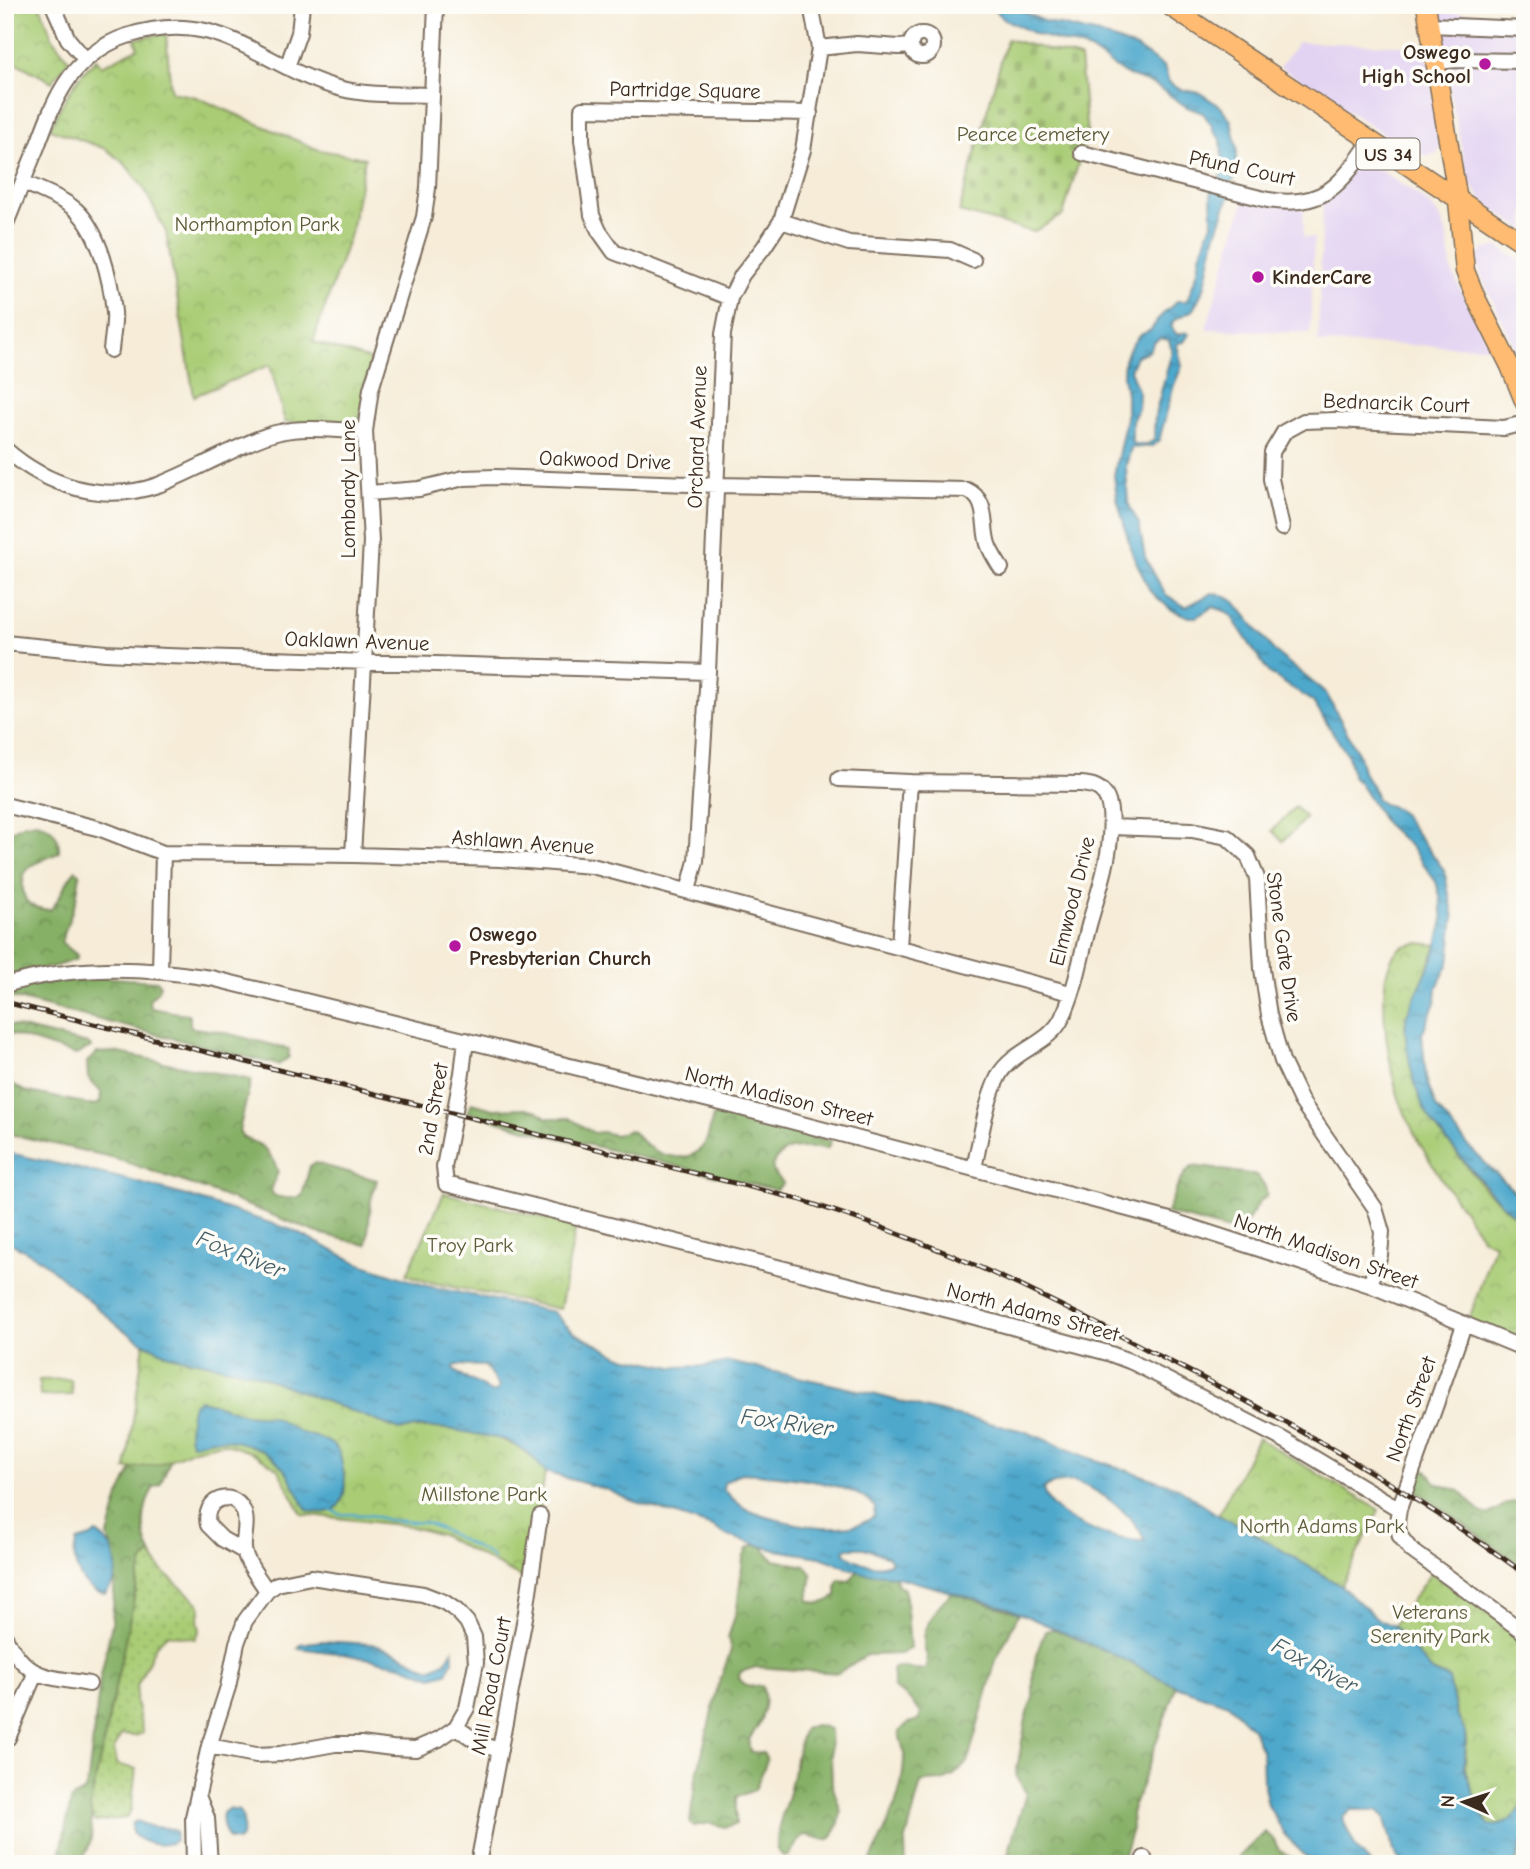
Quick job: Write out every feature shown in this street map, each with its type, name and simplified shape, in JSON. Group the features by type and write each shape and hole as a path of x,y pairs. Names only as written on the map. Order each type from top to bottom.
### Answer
{"main road":[{"name":"US 34","path":"1168,5 1458,201"},
{"path":"1426,5 1458,201 1465,271 1525,403"},
{"path":"1458,201 1525,244"}],"street":[{"path":"53,5 68,39 85,59"},
{"path":"288,67 299,33 302,5"},
{"name":"Lombardy Lane","path":"353,855 370,542 365,431 371,388 425,216 436,5"},
{"name":"Orchard Avenue","path":"688,891 696,861 725,318 730,298 742,275 781,221 803,150 819,48 811,5"},
{"path":"1430,25 1525,29"},
{"path":"5,226 54,103 66,82 85,59 114,40 172,26 204,29 343,89 432,95"},
{"path":"819,48 857,44 911,46"},
{"path":"1436,62 1525,61"},
{"name":"Partridge Square","path":"730,298 614,252 599,231 592,215 582,140 582,109 810,113"},
{"name":"Pfund Court","path":"1082,153 1281,202 1313,199 1330,192 1353,167 1370,142"},
{"path":"23,182 59,198 78,211 94,233 104,262 114,313 111,350"},
{"path":"781,221 849,243 950,250 973,260"},
{"name":"Bednarcik Court","path":"1282,528 1271,479 1272,453 1284,432 1304,421 1504,428 1525,423"},
{"path":"5,449 30,469 52,481 68,487 108,493 134,491 156,485 278,432 365,431"},
{"name":"Oakwood Drive","path":"369,493 419,489 464,478 967,490 977,497 984,512 987,543 1001,568"},
{"name":"Oaklawn Avenue","path":"5,643 106,653 708,672"},
{"name":"Elmwood Drive","path":"839,779 1090,785 1098,788 1108,803 1111,827 1108,853 1062,1020 1001,1072 992,1091 974,1168"},
{"path":"899,947 910,782"},
{"name":"Ashlawn Avenue","path":"5,805 96,827 163,853 500,859 592,866 1070,993"},
{"name":"Stone Gate Drive","path":"1111,827 1192,830 1227,837 1248,856 1257,878 1262,969 1269,1014 1282,1061 1301,1101 1375,1208 1382,1232 1380,1255 1370,1285"},
{"path":"160,970 163,853"},
{"name":"North Madison Street","path":"5,985 29,978 97,968 160,970 211,978 974,1168 1170,1220 1370,1285 1525,1349"},
{"name":"2nd Street","path":"446,1184 444,1167 466,1040"},
{"name":"North Adams Street","path":"446,1184 960,1313 1108,1353 1132,1362 1284,1440 1399,1509"},
{"name":"North Street","path":"1399,1509 1464,1325"},
{"path":"1399,1509 1397,1522 1401,1535 1411,1550 1525,1633"},
{"name":"Mill Road Court","path":"478,1864 526,1612 540,1516"},
{"path":"243,1551 267,1591"},
{"path":"194,1864 193,1817 209,1746 245,1621 267,1591 277,1584 295,1579 329,1578 423,1594 444,1602 457,1611 467,1622 474,1637 476,1663 467,1708 456,1727 439,1739 416,1749 335,1744 280,1754 256,1755 209,1746"},
{"path":"5,1637 24,1666 35,1674 89,1684"},
{"path":"8,1738 35,1674"},
{"path":"456,1727 482,1745 500,1750"},
{"path":"198,1796 207,1818 210,1864"}],"shaded area":[{"path":"1434,11 1525,17 1525,231 1483,201 1468,180"},
{"path":"1298,42 1426,46 1440,145 1438,152 1430,156 1409,150 1280,67"},
{"path":"1362,158 1420,197 1441,219 1446,232 1452,272 1489,347 1318,343 1323,198"},
{"path":"1246,194 1304,203 1303,237 1314,238 1310,333 1206,329"},
{"path":"1496,246 1525,263 1525,376 1477,262 1482,250"}],"green space":[{"path":"5,5 40,5 53,39 69,60 52,82 5,57"},
{"name":"Northampton Park","path":"166,33 171,92 196,97 319,150 365,158 351,231 313,342 371,360 360,418 354,424 285,422 270,365 194,396 166,232 145,190 125,164 106,149 50,129 70,91 96,59 102,66 138,48 135,39"},
{"name":"Pearce Cemetery","path":"1007,39 1080,58 1087,134 1063,215 1033,232 959,212"},
{"path":"1295,807 1306,818 1283,841 1272,831"},
{"path":"37,822 54,832 59,852 35,863 26,871 23,881 24,896 29,904 50,910 76,870 80,874 76,900 61,942 77,955 77,959 5,977 5,906 9,900 10,880 5,878 5,834 25,824"},
{"path":"1419,943 1437,945 1405,1024 1413,1075 1427,1114 1443,1136 1485,1189 1525,1223 1525,1345 1468,1323 1494,1244 1480,1234 1430,1161 1413,1132 1396,1087 1387,1046 1384,999 1386,979 1391,961 1399,949"},
{"path":"83,976 157,981 160,985 149,1000 151,1008 190,1015 190,1025 193,1028 218,1031 289,1049 289,1057 278,1065 6,996 10,989"},
{"path":"5,1024 88,1044 91,1047 76,1055 5,1032"},
{"path":"114,1052 251,1080 239,1131 242,1137 261,1145 272,1158 278,1171 271,1191 275,1196 302,1196 310,1166 315,1163 377,1180 371,1200 367,1245 318,1233 210,1191 111,1157 5,1133 5,1079 24,1091 94,1105 100,1103 101,1092 88,1078 87,1062 97,1053"},
{"path":"472,1103 493,1109 526,1108 538,1111 547,1118 569,1118 594,1133 615,1135 630,1130 653,1150 677,1157 685,1157 699,1150 707,1140 713,1116 723,1115 831,1141 828,1148 796,1148 777,1158 772,1166 774,1173 783,1183 776,1190 540,1133 467,1112"},
{"path":"1194,1166 1256,1175 1262,1182 1266,1197 1260,1201 1240,1233 1167,1213 1181,1180"},
{"name":"Troy Park","path":"444,1193 576,1226 560,1309 425,1281 407,1274"},
{"name":"Millstone Park","path":"144,1343 169,1355 253,1373 400,1430 432,1428 482,1434 527,1453 545,1472 538,1521 522,1578 441,1535 408,1526 302,1514 277,1468 253,1453 223,1443 194,1449 160,1464 126,1469"},
{"path":"71,1379 72,1395 40,1396 39,1380"},
{"name":"North Adams Park","path":"1258,1438 1379,1510 1341,1586 1257,1535 1218,1515"},
{"path":"172,1456 160,1485 154,1487 150,1495 145,1511 145,1537 151,1553 143,1562 138,1580 90,1806 90,1845 80,1859 71,1862 59,1861 71,1801 85,1791 88,1780 100,1680 112,1623 116,1561 108,1536 119,1496 136,1460"},
{"path":"1427,1470 1436,1483 1460,1491 1480,1512 1487,1515 1509,1503 1525,1506 1525,1568 1415,1490 1413,1487 1419,1471"},
{"path":"754,1545 762,1546 774,1560 806,1566 812,1574 808,1600 816,1603 834,1598 840,1580 849,1581 858,1571 894,1576 898,1585 904,1589 906,1597 910,1648 901,1654 867,1655 838,1673 756,1667 740,1672 739,1678 746,1685 762,1686 764,1690 762,1717 749,1744 751,1752 763,1753 767,1760 755,1790 736,1797 736,1824 725,1827 710,1823 694,1826 690,1823 695,1783 718,1686 731,1650 728,1638 737,1609 743,1559 747,1549"},
{"path":"151,1553 161,1569 201,1607 198,1620 200,1630 195,1639 168,1634 156,1645 137,1686 136,1702 143,1733 135,1736 121,1735 114,1748 116,1764 136,1769 131,1811 126,1818 95,1822 90,1806 94,1777 138,1580 143,1562"},
{"name":"Veterans Serenity Park","path":"1431,1573 1525,1639 1525,1864 1512,1864 1473,1793 1466,1771 1465,1736 1449,1683 1440,1674 1432,1671 1393,1626"},
{"path":"952,1593 1019,1613 996,1660 968,1761 947,1779 921,1783 905,1843 906,1864 869,1864 898,1797 904,1753 899,1732 908,1723 919,1720 921,1713 906,1696 894,1688 892,1669 925,1669 928,1658 925,1631 933,1614"},
{"path":"1054,1629 1120,1657 1176,1686 1131,1814 1132,1829 1121,1864 1005,1864 1026,1793 1016,1775 1027,1713 1033,1698 1036,1655 1045,1631"},
{"path":"814,1725 830,1730 832,1784 841,1812 839,1823 831,1838 826,1840 802,1836 788,1856 784,1857 777,1850 780,1825 801,1736 804,1729"},
{"path":"1265,1832 1279,1850 1302,1864 1237,1864 1240,1855"}],"water":[{"path":"990,5 1011,5 1043,21 1099,34 1137,48 1164,67 1169,82 1179,89 1200,93 1221,107 1231,121 1237,148 1236,177 1230,184 1205,286 1193,310 1174,320 1171,326 1177,335 1186,332 1189,334 1184,342 1177,345 1182,366 1159,441 1152,446 1131,448 1126,466 1128,503 1139,524 1145,557 1165,594 1186,607 1212,593 1226,596 1235,602 1275,652 1326,693 1358,753 1364,774 1377,799 1402,814 1444,870 1454,917 1449,963 1437,987 1436,1000 1422,1034 1426,1078 1436,1107 1471,1149 1525,1202 1525,1223 1500,1202 1439,1132 1422,1105 1414,1079 1406,1036 1407,1014 1434,956 1443,920 1436,882 1410,846 1385,823 1353,777 1348,756 1313,702 1269,673 1225,611 1213,607 1196,617 1189,617 1170,609 1150,591 1132,553 1117,498 1114,475 1126,418 1124,360 1140,335 1151,330 1177,301 1186,301 1188,298 1212,223 1211,188 1223,173 1221,140 1203,113 1187,107 1155,85 1125,74 1090,50 1035,34 1002,18","holes":["1160,338 1169,340 1172,351 1155,415 1154,440 1147,444 1132,444 1132,421 1138,409 1139,393 1130,370 1136,356 1149,351 1154,342"]},
{"name":"Fox River","path":"5,1152 187,1196 292,1230 358,1263 427,1286 553,1312 573,1332 619,1356 673,1367 729,1362 862,1391 1024,1431 1087,1457 1177,1487 1218,1515 1257,1535 1341,1586 1379,1620 1393,1626 1432,1671 1449,1679 1456,1713 1465,1732 1464,1767 1481,1813 1489,1825 1501,1825 1514,1816 1525,1802 1525,1832 1515,1864 1401,1864 1394,1851 1384,1816 1377,1810 1351,1810 1342,1818 1356,1848 1371,1864 1313,1864 1284,1834 1268,1805 1263,1782 1262,1750 1252,1728 1228,1704 1176,1686 1119,1657 1008,1608 894,1576 863,1573 820,1557 776,1550 728,1536 713,1527 627,1499 608,1490 545,1472 530,1454 506,1440 449,1429 422,1427 400,1430 253,1373 169,1355 122,1329 40,1259 5,1240","holes":["456,1365 485,1366 499,1387 496,1392 490,1392 453,1369","741,1473 833,1485 865,1498 875,1507 874,1516 862,1523 830,1527 776,1520 745,1508 735,1501 723,1489 724,1483","1073,1481 1095,1490 1125,1513 1145,1541 1118,1538 1071,1520 1048,1500 1043,1489 1054,1483","864,1548 889,1557 892,1562 880,1565 862,1563 844,1550"]},
{"path":"199,1400 241,1413 273,1417 334,1446 340,1456 345,1480 340,1504 327,1512 307,1510 282,1467 269,1455 253,1447 218,1439 191,1444 191,1414 193,1404"},
{"path":"96,1533 109,1545 116,1561 115,1578 105,1594 90,1587 76,1566 77,1541"},
{"path":"321,1641 372,1644 430,1669 445,1662 453,1650 453,1660 447,1673 432,1677 401,1665 298,1648 300,1644"},
{"path":"228,1809 239,1811 242,1818 243,1831 238,1841 229,1839 224,1830 223,1813"},
{"path":"136,1821 151,1827 173,1830 176,1832 176,1840 159,1845 141,1840 132,1833 132,1824"}],"waterway":[{"path":"331,1510 340,1514 370,1515 388,1520 425,1523 439,1528 493,1559"}],"railway":[{"path":"5,1002 798,1199 929,1246 1034,1292 1262,1410 1396,1487 1525,1574"}],"place":[{"name":"Oswego High School","path":"1485,64"},
{"name":"KinderCare","path":"1258,277"},
{"name":"Oswego Presbyterian Church","path":"455,946"}]}
